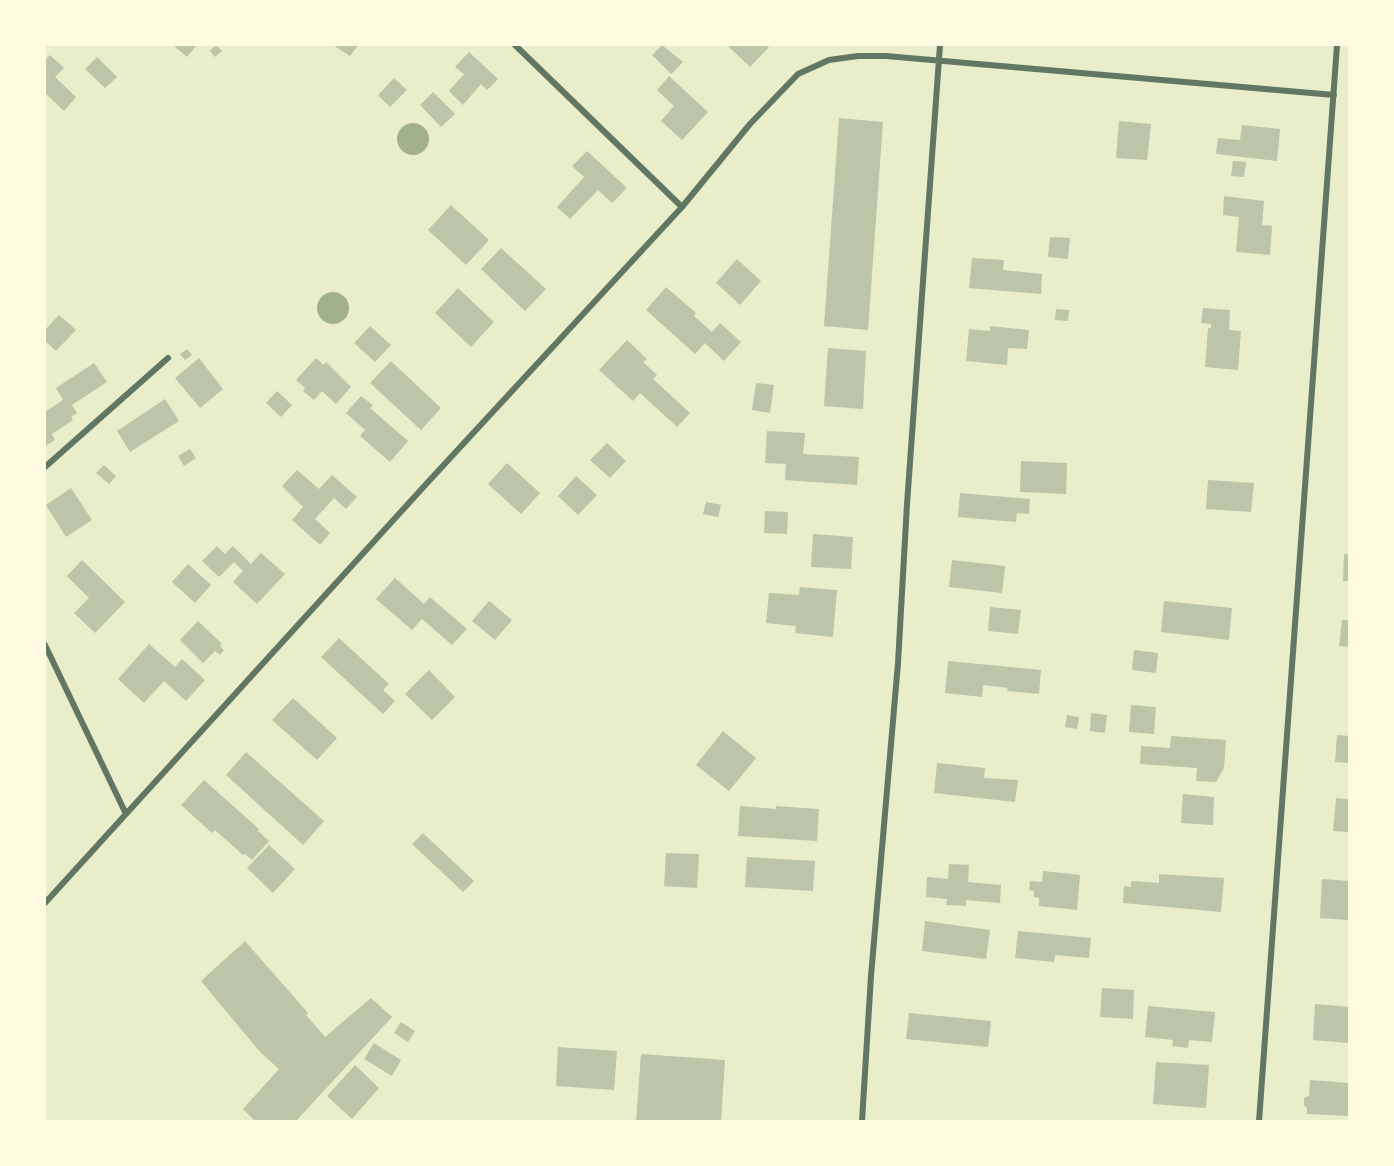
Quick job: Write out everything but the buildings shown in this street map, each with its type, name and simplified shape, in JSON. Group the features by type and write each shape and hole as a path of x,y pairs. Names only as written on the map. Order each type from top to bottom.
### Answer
{"street":[{"path":"515,45 681,207"},
{"path":"862,1121 872,966 898,663 939,45"},
{"path":"1259,1121 1337,45"},
{"path":"45,903 681,207 750,124 798,74 829,60 858,56 938,59 1334,95"},
{"path":"45,467 168,358"},
{"path":"45,645 126,814"}],"shaded area":[{"path":"413,123 424,128 429,139 424,150 413,155 402,150 397,139 402,128"},
{"path":"333,292 344,297 349,308 344,319 333,324 322,319 317,308 322,297"}]}
